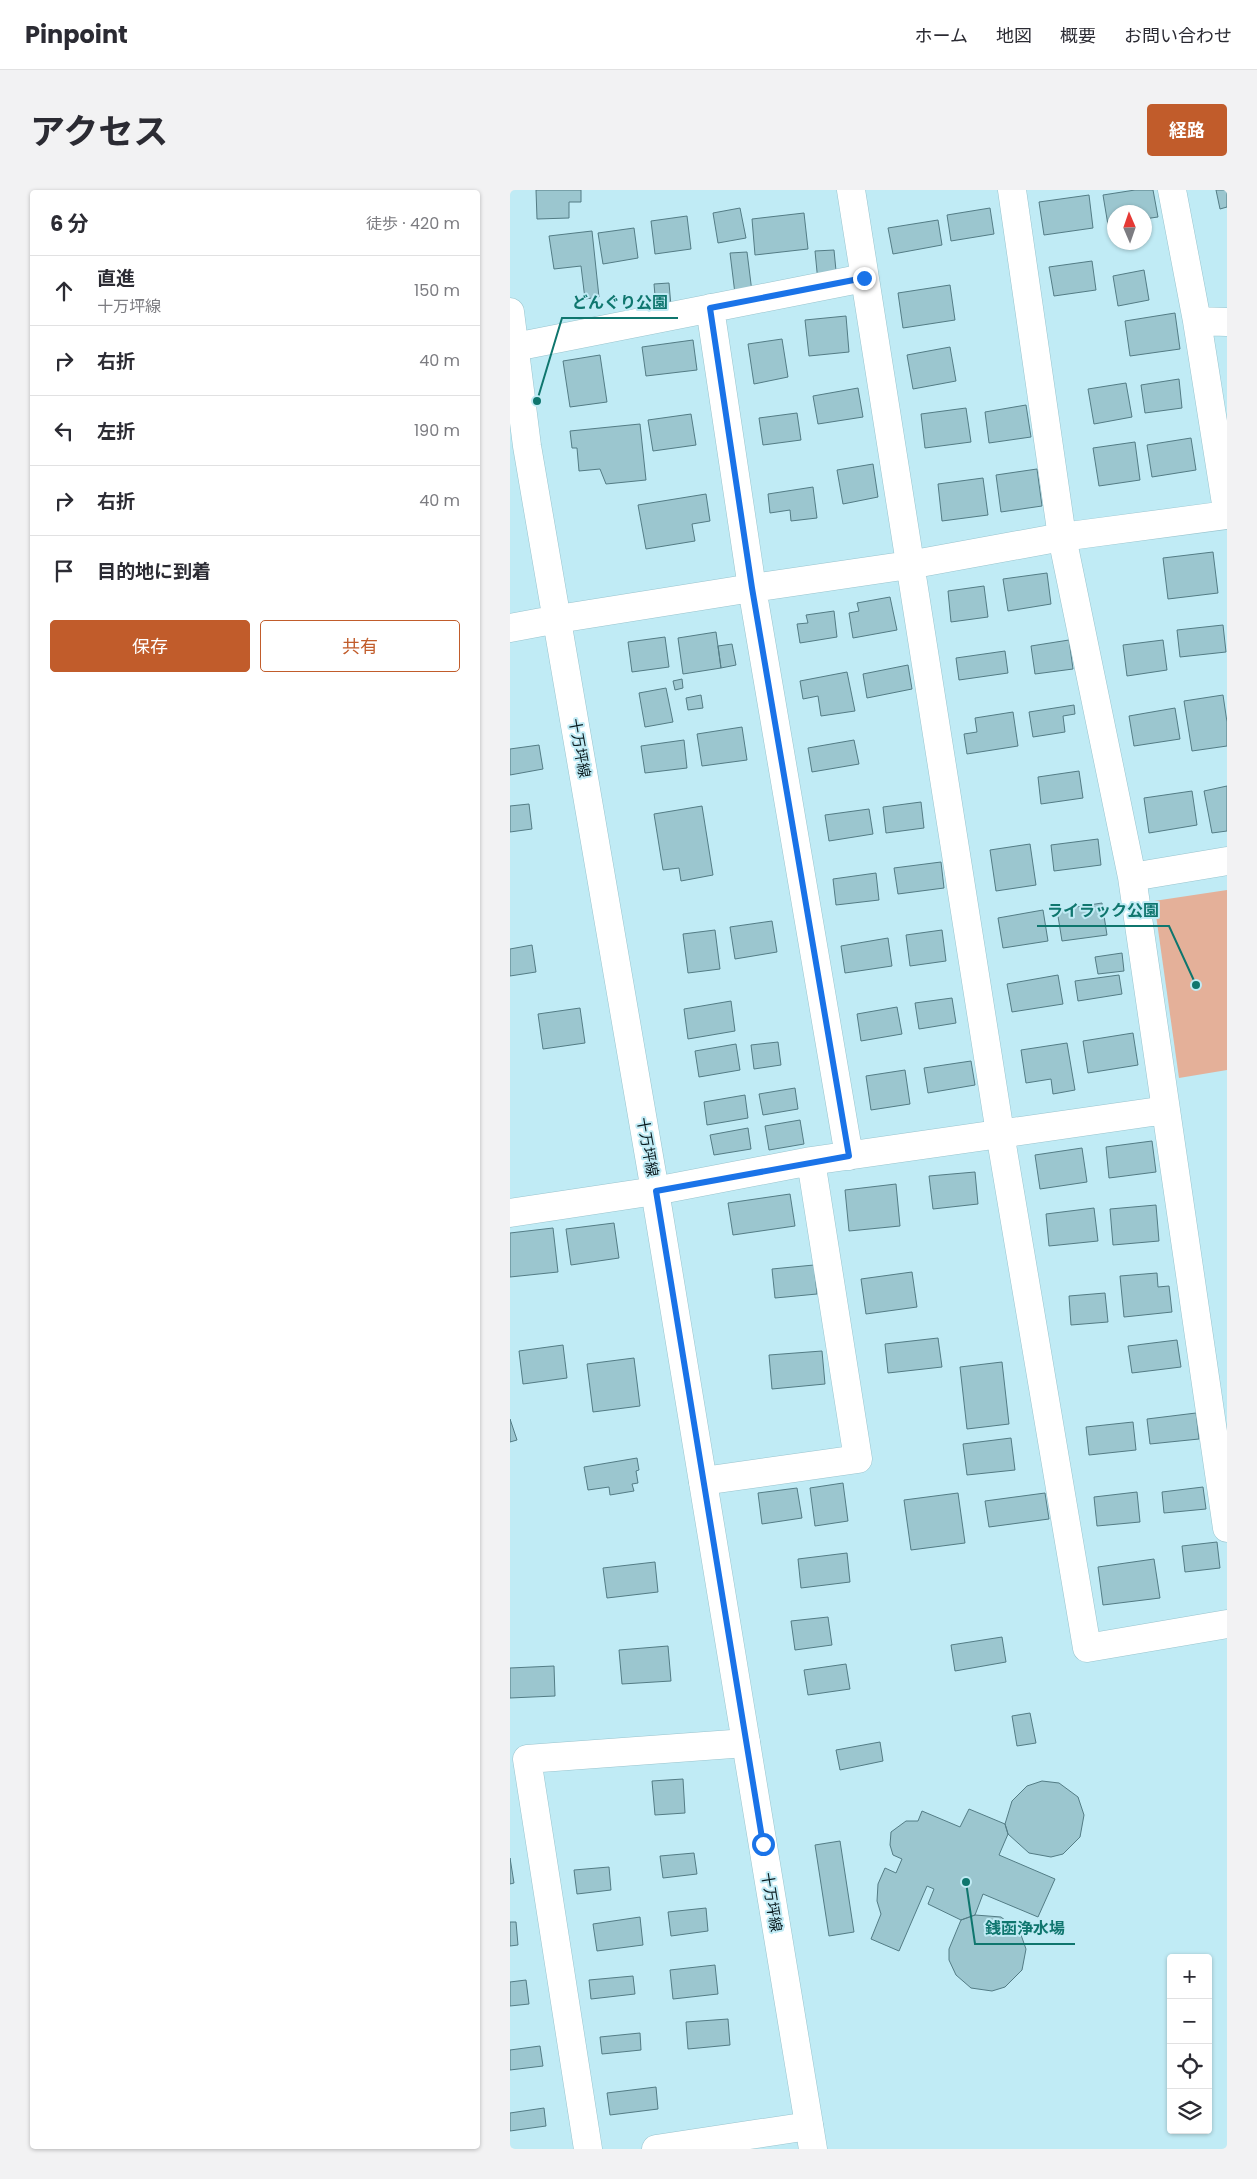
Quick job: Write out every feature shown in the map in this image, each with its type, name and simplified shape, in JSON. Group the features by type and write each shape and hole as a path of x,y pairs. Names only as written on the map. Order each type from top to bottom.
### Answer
{"street":[{"path":"850,190 1000,1134 1087,1648 1227,1624"},
{"path":"1012,190 1062,537 1132,876 1227,1528"},
{"path":"1172,190 1197,321 1227,510"},
{"path":"515,347 864,278"},
{"path":"710,308 752,588 849,1156"},
{"name":"十万坪線","path":"510,312 527,446 656,1191 811,2138"},
{"path":"1197,321 1227,322"},
{"path":"510,628 752,588 909,565 1062,537 1227,515"},
{"path":"1132,876 1227,861"},
{"path":"510,1214 656,1191 811,1162 1166,1110"},
{"path":"703,1481 858,1458 811,1162"},
{"path":"588,2149 527,1759 746,1743"},
{"path":"656,2149 811,2138"}],"shaded area":[{"path":"1227,890 1227,1070 1179,1078 1154,901"}],"building":[{"path":"536,190 581,190 581,202 569,202 569,218 537,219"},
{"path":"1135,190 1153,190 1158,217 1152,218 1152,205 1107,205 1107,219 1103,195"},
{"path":"1216,190 1227,190 1227,207 1220,209"},
{"path":"1089,195 1093,228 1044,235 1039,202"},
{"path":"740,208 746,238 718,243 713,213"},
{"path":"990,208 994,234 951,241 947,215"},
{"path":"804,213 808,249 755,255 752,219"},
{"path":"687,216 691,249 655,254 651,221"},
{"path":"938,220 942,245 893,254 888,228"},
{"path":"634,228 638,258 603,264 598,233"},
{"path":"592,231 599,297 585,299 581,266 554,269 549,236"},
{"path":"834,250 837,281 818,282 815,251"},
{"path":"747,252 753,300 736,302 730,253"},
{"path":"1092,261 1096,290 1054,296 1049,267"},
{"path":"1144,270 1149,300 1118,306 1113,276"},
{"path":"669,283 672,318 657,319 654,284"},
{"path":"950,285 955,320 903,328 898,293"},
{"path":"1175,313 1180,349 1130,356 1125,321"},
{"path":"846,316 849,352 809,356 805,320"},
{"path":"782,339 788,377 754,384 748,344"},
{"path":"693,340 697,370 646,376 642,347"},
{"path":"950,347 956,381 913,389 907,355"},
{"path":"600,355 607,402 570,407 563,361"},
{"path":"1179,379 1182,408 1145,413 1141,385"},
{"path":"1126,383 1132,417 1094,424 1088,389"},
{"path":"858,388 863,417 818,424 813,396"},
{"path":"1026,405 1031,437 989,443 985,412"},
{"path":"966,408 971,442 925,448 921,414"},
{"path":"797,413 801,440 763,445 759,418"},
{"path":"691,414 696,445 653,451 648,420"},
{"path":"640,424 646,480 606,484 600,469 579,471 577,448 572,448 570,431"},
{"path":"1191,438 1196,470 1152,477 1147,445"},
{"path":"1135,442 1140,480 1099,486 1093,448"},
{"path":"873,464 878,497 843,504 837,470"},
{"path":"1037,469 1042,506 1001,512 996,475"},
{"path":"983,478 988,515 942,521 938,484"},
{"path":"813,487 817,518 791,521 790,510 770,513 768,494"},
{"path":"706,494 710,521 692,524 695,541 646,549 638,505"},
{"path":"1213,552 1218,593 1168,599 1163,558"},
{"path":"1047,573 1051,604 1008,611 1003,579"},
{"path":"984,586 988,617 951,622 948,591"},
{"path":"890,597 897,630 853,638 849,613 859,611 857,603"},
{"path":"834,611 837,637 800,643 797,624 808,623 806,615"},
{"path":"1223,625 1226,652 1180,657 1177,630"},
{"path":"716,632 721,668 683,674 678,638"},
{"path":"665,637 669,667 632,672 628,642"},
{"path":"1069,640 1073,669 1035,674 1031,646"},
{"path":"1163,640 1167,670 1127,676 1123,645"},
{"path":"732,644 736,665 721,668 718,646"},
{"path":"1005,651 1008,673 959,680 956,658"},
{"path":"908,665 912,689 867,698 863,674"},
{"path":"847,672 855,711 821,716 818,696 803,699 800,681"},
{"path":"682,679 683,688 675,690 673,681"},
{"path":"666,688 673,722 645,727 639,693"},
{"path":"701,695 703,708 688,710 686,698"},
{"path":"1223,695 1227,722 1227,746 1192,751 1184,701"},
{"path":"1074,705 1075,714 1063,716 1065,732 1033,737 1029,712"},
{"path":"1175,708 1180,739 1134,746 1129,716"},
{"path":"1013,712 1018,746 967,754 964,734 977,732 975,718"},
{"path":"742,727 747,760 702,766 697,734"},
{"path":"684,740 687,768 645,773 641,746"},
{"path":"854,740 859,764 812,772 808,748"},
{"path":"539,745 543,769 510,775 510,749"},
{"path":"1079,771 1083,798 1041,804 1038,777"},
{"path":"1227,786 1227,831 1212,833 1204,791"},
{"path":"1192,791 1197,825 1149,833 1144,798"},
{"path":"921,802 924,828 886,833 883,807"},
{"path":"529,804 532,829 510,832 510,806"},
{"path":"702,806 713,875 681,881 679,868 663,870 654,814"},
{"path":"869,809 873,834 829,841 825,815"},
{"path":"1098,839 1101,865 1054,871 1051,845"},
{"path":"1030,844 1036,885 996,891 990,850"},
{"path":"941,862 944,888 898,894 894,868"},
{"path":"876,873 879,900 836,905 833,879"},
{"path":"1102,903 1107,935 1062,941 1057,910"},
{"path":"1043,910 1048,941 1003,948 998,918"},
{"path":"772,921 777,952 735,959 730,927"},
{"path":"715,930 720,969 688,973 683,934"},
{"path":"942,930 946,961 910,966 906,935"},
{"path":"888,938 892,966 845,973 841,946"},
{"path":"532,945 536,972 510,976 510,949"},
{"path":"1122,953 1124,971 1098,974 1095,957"},
{"path":"1058,975 1063,1004 1012,1012 1007,984"},
{"path":"1119,975 1122,994 1078,1001 1075,981"},
{"path":"952,998 956,1023 919,1029 915,1003"},
{"path":"731,1001 735,1031 688,1039 684,1009"},
{"path":"897,1007 902,1034 861,1041 857,1014"},
{"path":"580,1008 585,1043 543,1049 538,1014"},
{"path":"1133,1033 1138,1065 1088,1073 1083,1041"},
{"path":"778,1042 781,1065 754,1069 751,1045"},
{"path":"1067,1043 1075,1090 1053,1094 1051,1079 1026,1083 1021,1050"},
{"path":"736,1044 740,1070 699,1077 695,1051"},
{"path":"971,1061 975,1085 928,1093 924,1068"},
{"path":"905,1070 910,1104 871,1110 866,1076"},
{"path":"795,1088 798,1109 763,1115 759,1094"},
{"path":"745,1095 748,1118 707,1125 704,1102"},
{"path":"800,1120 804,1144 769,1150 765,1126"},
{"path":"748,1128 751,1149 714,1155 710,1135"},
{"path":"1152,1141 1156,1172 1109,1178 1106,1147"},
{"path":"1082,1148 1087,1182 1040,1189 1035,1155"},
{"path":"975,1172 978,1204 933,1209 929,1176"},
{"path":"896,1184 900,1226 849,1231 845,1190"},
{"path":"790,1194 795,1226 733,1235 728,1203"},
{"path":"1156,1205 1159,1241 1113,1245 1110,1209"},
{"path":"1094,1208 1098,1241 1049,1246 1046,1214"},
{"path":"614,1223 619,1258 571,1265 566,1229"},
{"path":"553,1228 558,1272 510,1277 510,1233"},
{"path":"814,1265 817,1294 775,1298 772,1269"},
{"path":"912,1272 917,1307 866,1314 861,1279"},
{"path":"1157,1273 1158,1287 1169,1286 1172,1312 1124,1317 1120,1276"},
{"path":"1105,1293 1108,1322 1071,1325 1069,1296"},
{"path":"938,1338 942,1367 888,1373 885,1344"},
{"path":"1177,1340 1181,1367 1132,1373 1128,1346"},
{"path":"563,1345 567,1378 523,1384 519,1351"},
{"path":"822,1351 825,1384 772,1389 769,1355"},
{"path":"634,1358 640,1406 593,1412 587,1364"},
{"path":"1002,1362 1009,1424 967,1429 960,1367"},
{"path":"1196,1413 1199,1439 1150,1444 1147,1419"},
{"path":"510,1419 517,1440 510,1442"},
{"path":"1133,1422 1136,1450 1089,1455 1086,1427"},
{"path":"1011,1438 1015,1470 967,1475 963,1444"},
{"path":"637,1458 639,1470 636,1471 638,1483 632,1484 634,1491 610,1495 609,1487 588,1490 584,1467"},
{"path":"843,1483 848,1521 815,1526 810,1488"},
{"path":"1203,1487 1206,1509 1164,1513 1162,1492"},
{"path":"797,1488 802,1518 762,1524 758,1493"},
{"path":"1137,1492 1140,1522 1097,1526 1094,1497"},
{"path":"958,1493 965,1543 911,1550 904,1500"},
{"path":"1045,1493 1049,1519 989,1527 985,1501"},
{"path":"1217,1542 1220,1568 1185,1572 1182,1546"},
{"path":"847,1553 850,1582 801,1588 798,1559"},
{"path":"1154,1559 1160,1598 1103,1605 1098,1567"},
{"path":"655,1562 658,1592 607,1598 603,1568"},
{"path":"828,1617 832,1645 795,1650 791,1621"},
{"path":"1002,1637 1006,1662 955,1671 951,1645"},
{"path":"668,1646 671,1681 622,1684 619,1650"},
{"path":"846,1664 850,1689 808,1695 804,1670"},
{"path":"554,1666 555,1696 510,1698 510,1668"},
{"path":"1030,1713 1036,1743 1017,1746 1012,1716"},
{"path":"880,1742 883,1761 840,1770 836,1750"},
{"path":"683,1779 685,1813 655,1815 652,1781"},
{"path":"1042,1781 1059,1783 1078,1797 1084,1815 1080,1837 1063,1854 1051,1857 1029,1853 1008,1834 1005,1824 1012,1801 1027,1786"},
{"path":"969,1809 1005,1824 1008,1834 999,1855 1055,1879 1038,1917 983,1894 975,1915 961,1920 928,1904 934,1889 927,1886 899,1951 871,1939 881,1914 877,1901 878,1884 885,1868 896,1873 902,1859 893,1855 890,1845 891,1832 906,1821 918,1821 922,1811 960,1827"},
{"path":"840,1841 854,1932 829,1936 815,1845"},
{"path":"694,1853 697,1874 663,1878 660,1856"},
{"path":"510,1858 514,1883 510,1884"},
{"path":"609,1867 611,1890 577,1894 574,1870"},
{"path":"706,1908 708,1931 671,1936 668,1912"},
{"path":"975,1915 1001,1917 1020,1932 1026,1949 1022,1970 1005,1987 992,1991 971,1988 956,1975 949,1960 949,1949 961,1920"},
{"path":"640,1917 643,1945 597,1951 593,1924"},
{"path":"510,1922 516,1922 518,1945 510,1946"},
{"path":"715,1965 718,1994 673,1999 670,1970"},
{"path":"633,1976 635,1994 591,1999 589,1980"},
{"path":"526,1980 529,2004 510,2006 510,1982"},
{"path":"728,2019 730,2045 688,2049 686,2022"},
{"path":"640,2033 641,2050 602,2054 600,2037"},
{"path":"540,2046 543,2066 510,2070 510,2050"},
{"path":"656,2087 658,2109 610,2115 607,2093"},
{"path":"544,2108 546,2126 510,2131 510,2113"}],"place":[{"name":"どんぐり公園","path":"537,401"},
{"name":"ライラック公園","path":"1196,985"},
{"name":"銭函浄水場","path":"966,1882"}],"route":[{"path":"763,1844 656,1191 849,1156 752,588 710,308 864,278"}]}
